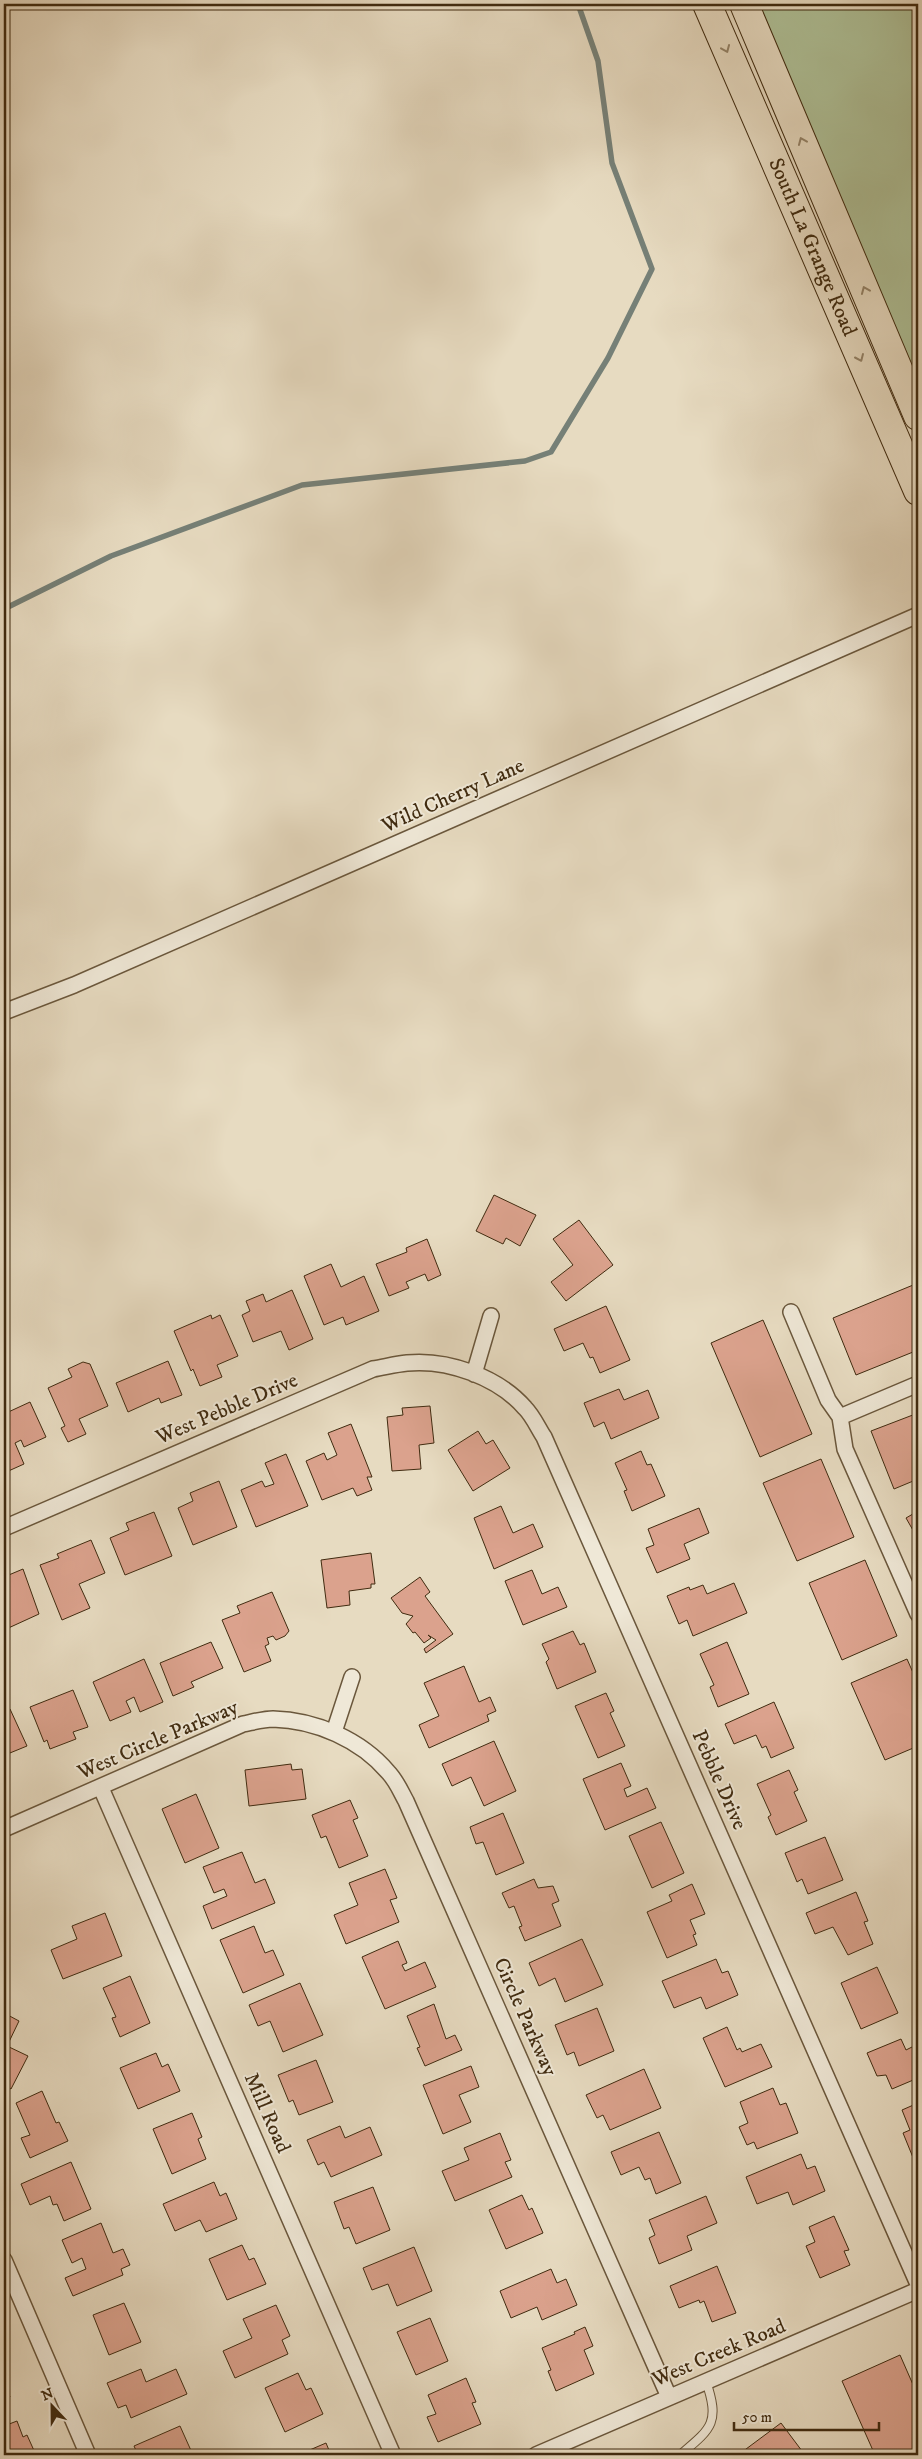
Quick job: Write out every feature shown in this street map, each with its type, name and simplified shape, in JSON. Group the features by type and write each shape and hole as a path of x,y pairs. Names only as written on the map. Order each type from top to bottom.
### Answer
{"highway":[{"name":"South La Grange Road","path":"706,4 918,491"},
{"name":"South La Grange Road","path":"744,4 918,416"}],"street":[{"name":"Wild Cherry Lane","path":"4,1012 74,986 918,615"},
{"path":"791,1312 828,1400 840,1417 845,1449 918,1614"},
{"path":"474,1374 491,1316"},
{"name":"West Pebble Drive","path":"4,1528 373,1369 408,1363 446,1365 474,1374"},
{"name":"Pebble Drive","path":"474,1374 500,1387 526,1408 544,1437 918,2284"},
{"path":"840,1417 918,1384"},
{"path":"334,1732 352,1677"},
{"name":"West Circle Parkway","path":"4,1829 243,1724 272,1719 307,1723 334,1732"},
{"name":"Circle Parkway","path":"334,1732 365,1750 389,1772 406,1801 669,2398"},
{"name":"Mill Road","path":"101,1788 393,2455"},
{"path":"4,2260 88,2455"},
{"name":"West Creek Road","path":"536,2455 918,2290"}],"lane":[{"path":"680,2455 698,2440 712,2422 714,2405 706,2381"}],"green space":[{"path":"753,4 918,4 918,390"}],"building":[{"path":"494,1195 536,1215 520,1246 506,1238 503,1244 476,1231"},
{"path":"579,1220 613,1265 566,1301 551,1282 573,1265 553,1239"},
{"path":"427,1239 441,1275 428,1281 425,1274 406,1282 409,1288 389,1296 376,1264 407,1252 406,1248"},
{"path":"331,1264 341,1287 364,1276 379,1311 346,1325 343,1317 324,1325 304,1276"},
{"path":"918,1283 918,1350 856,1375 833,1318"},
{"path":"292,1290 313,1339 289,1350 281,1331 253,1342 242,1315 250,1311 246,1301 263,1294 266,1302"},
{"path":"606,1306 630,1360 600,1373 593,1357 590,1358 583,1343 564,1351 554,1329"},
{"path":"211,1315 212,1319 220,1315 238,1356 217,1365 222,1377 200,1386 193,1369 191,1371 174,1331"},
{"path":"763,1320 812,1434 760,1457 711,1343"},
{"path":"168,1361 182,1395 161,1403 159,1398 128,1412 116,1383"},
{"path":"83,1362 90,1364 108,1406 79,1419 86,1434 68,1442 61,1428 65,1426 48,1388 72,1377 68,1369"},
{"path":"619,1389 624,1400 648,1390 659,1418 611,1439 604,1422 594,1427 584,1403"},
{"path":"30,1402 46,1437 24,1447 21,1440 15,1443 24,1464 4,1473 4,1414"},
{"path":"430,1406 434,1443 419,1445 421,1469 392,1471 387,1417 403,1415 402,1408"},
{"path":"918,1413 918,1479 894,1489 871,1431"},
{"path":"351,1424 372,1477 367,1477 372,1490 357,1496 353,1488 322,1500 306,1461 324,1453 327,1460 337,1455 328,1433"},
{"path":"478,1431 486,1444 493,1440 510,1468 473,1491 448,1450"},
{"path":"641,1451 647,1465 651,1464 665,1496 632,1511 624,1491 627,1490 615,1463"},
{"path":"286,1454 308,1506 256,1527 241,1490 262,1481 265,1487 274,1484 265,1463"},
{"path":"821,1459 854,1537 797,1561 763,1483"},
{"path":"219,1481 237,1527 193,1545 178,1508 193,1501 190,1493"},
{"path":"501,1506 513,1533 533,1524 543,1547 494,1569 474,1518"},
{"path":"699,1508 709,1533 684,1544 690,1559 657,1573 646,1548 654,1545 648,1529"},
{"path":"918,1511 918,1539 906,1518"},
{"path":"154,1512 172,1556 125,1575 110,1538 129,1530 126,1523"},
{"path":"91,1540 105,1573 79,1584 90,1608 62,1620 40,1565 59,1558 57,1554"},
{"path":"371,1553 375,1584 371,1584 371,1588 349,1591 350,1605 327,1608 321,1560"},
{"path":"865,1560 897,1636 842,1660 809,1583"},
{"path":"23,1569 39,1614 4,1630 4,1577"},
{"path":"532,1570 542,1594 558,1587 567,1607 523,1625 505,1581"},
{"path":"420,1577 430,1592 425,1596 453,1634 426,1653 424,1649 436,1640 428,1635 431,1638 424,1643 415,1632 413,1633 406,1624 413,1616 402,1613 391,1598"},
{"path":"734,1583 747,1613 693,1636 687,1620 679,1624 667,1596 689,1587 690,1590 703,1585 707,1594"},
{"path":"272,1592 289,1631 285,1636 276,1640 273,1636 267,1638 269,1644 265,1646 271,1661 244,1672 222,1620 240,1613 237,1606"},
{"path":"573,1631 580,1645 584,1643 596,1672 557,1689 546,1662 549,1659 542,1644"},
{"path":"211,1642 223,1668 191,1682 194,1687 173,1696 160,1663"},
{"path":"727,1642 749,1694 718,1707 710,1687 714,1685 700,1654"},
{"path":"144,1659 163,1702 140,1712 134,1697 126,1701 131,1712 110,1721 93,1682"},
{"path":"907,1659 918,1684 918,1746 885,1760 851,1683"},
{"path":"464,1666 479,1702 490,1697 496,1711 487,1715 489,1721 429,1748 419,1725 439,1716 424,1683"},
{"path":"73,1690 88,1727 73,1732 76,1739 50,1749 47,1740 44,1742 30,1707"},
{"path":"606,1693 614,1711 610,1713 625,1746 598,1758 575,1706"},
{"path":"774,1702 794,1748 771,1758 766,1746 762,1748 756,1735 734,1744 725,1724"},
{"path":"10,1709 27,1746 5,1755 4,1711"},
{"path":"494,1741 516,1791 484,1806 471,1777 452,1786 442,1764"},
{"path":"621,1763 631,1786 624,1789 627,1797 647,1788 656,1808 605,1830 583,1779"},
{"path":"291,1764 292,1770 302,1769 306,1799 249,1806 245,1770"},
{"path":"789,1770 798,1790 794,1792 807,1821 776,1835 768,1817 771,1815 757,1784"},
{"path":"196,1794 219,1848 185,1863 162,1809"},
{"path":"350,1800 358,1818 353,1820 368,1856 339,1868 326,1836 321,1838 312,1815"},
{"path":"503,1813 524,1863 496,1875 483,1842 476,1844 470,1827"},
{"path":"661,1822 684,1873 652,1888 629,1836"},
{"path":"825,1837 843,1880 808,1894 802,1879 797,1882 785,1853"},
{"path":"242,1852 255,1883 265,1879 275,1903 212,1929 203,1906 227,1896 224,1889 214,1893 203,1867"},
{"path":"385,1869 397,1898 390,1900 399,1922 346,1944 334,1915 358,1905 349,1883"},
{"path":"534,1879 538,1888 553,1886 559,1901 552,1904 561,1926 525,1941 519,1927 522,1926 514,1906 509,1908 502,1893"},
{"path":"692,1884 705,1914 690,1920 696,1934 693,1935 697,1945 667,1958 647,1912 672,1901 669,1895"},
{"path":"856,1892 868,1921 864,1922 873,1944 848,1955 833,1927 815,1934 806,1913"},
{"path":"105,1913 122,1956 63,1979 51,1950 77,1939 72,1926"},
{"path":"254,1926 265,1953 273,1950 284,1975 243,1993 220,1940"},
{"path":"582,1939 603,1985 565,2002 555,1978 539,1986 529,1963"},
{"path":"398,1941 407,1963 402,1965 405,1971 425,1962 436,1987 385,2009 362,1957"},
{"path":"716,1959 722,1973 728,1971 738,1995 706,2009 701,1997 674,2008 662,1981"},
{"path":"877,1967 898,2013 861,2029 841,1983"},
{"path":"130,1976 150,2023 120,2037 112,2018 116,2017 103,1988"},
{"path":"300,1983 323,2035 283,2052 270,2021 258,2026 249,2005"},
{"path":"434,2004 446,2039 455,2035 462,2050 425,2066 417,2048 420,2047 407,2016"},
{"path":"597,2008 614,2051 579,2066 574,2052 567,2055 555,2025"},
{"path":"4,2013 19,2021 7,2046 28,2056 11,2089 4,2085"},
{"path":"727,2027 737,2050 740,2048 742,2052 761,2044 772,2067 725,2087 703,2038"},
{"path":"901,2039 906,2050 918,2044 918,2078 892,2089 886,2075 877,2076 867,2053"},
{"path":"156,2053 162,2067 168,2064 180,2091 138,2109 120,2068"},
{"path":"316,2060 333,2102 299,2115 293,2100 289,2102 278,2075"},
{"path":"471,2066 479,2087 459,2095 471,2122 443,2134 423,2085"},
{"path":"644,2069 661,2108 610,2130 603,2115 597,2118 586,2095"},
{"path":"773,2088 780,2105 786,2103 798,2133 757,2149 754,2142 747,2145 739,2127 748,2123 740,2102"},
{"path":"42,2091 56,2123 59,2122 68,2141 30,2158 21,2138 30,2135 16,2103"},
{"path":"918,2103 918,2158 914,2160 903,2133 910,2130 902,2110"},
{"path":"192,2113 202,2137 198,2139 206,2159 172,2174 153,2129"},
{"path":"340,2126 345,2138 370,2127 382,2155 331,2177 324,2162 318,2165 307,2140"},
{"path":"659,2132 681,2183 656,2194 650,2178 645,2180 639,2167 621,2175 611,2152"},
{"path":"500,2133 511,2160 505,2162 512,2177 455,2201 442,2171 469,2160 464,2148"},
{"path":"801,2154 807,2169 815,2166 825,2191 793,2205 788,2192 757,2204 746,2177"},
{"path":"71,2162 91,2209 64,2221 57,2204 53,2205 50,2196 30,2205 21,2184"},
{"path":"214,2182 220,2196 226,2193 237,2219 206,2232 200,2220 175,2231 163,2204"},
{"path":"373,2187 390,2230 356,2244 349,2227 344,2229 334,2202"},
{"path":"522,2195 529,2210 532,2208 543,2233 506,2249 489,2210"},
{"path":"706,2196 717,2223 687,2236 692,2250 659,2264 649,2238 655,2235 649,2220"},
{"path":"834,2216 849,2250 844,2251 850,2265 820,2278 806,2246 815,2242 809,2227"},
{"path":"101,2223 113,2253 123,2249 130,2265 121,2269 123,2275 73,2296 65,2278 86,2269 82,2258 72,2263 62,2240"},
{"path":"242,2245 249,2260 254,2258 266,2284 227,2300 209,2259"},
{"path":"414,2247 432,2291 397,2306 388,2284 372,2290 363,2268"},
{"path":"717,2266 736,2313 712,2322 704,2301 700,2303 699,2300 679,2308 670,2286"},
{"path":"551,2269 557,2283 566,2279 577,2305 542,2320 537,2307 511,2318 500,2291"},
{"path":"124,2303 141,2342 109,2355 93,2315"},
{"path":"276,2305 290,2336 282,2340 288,2354 235,2378 223,2351 252,2338 243,2319"},
{"path":"430,2318 448,2361 416,2375 397,2332"},
{"path":"585,2327 593,2346 584,2350 594,2374 556,2391 548,2371 551,2370 542,2348 575,2334 574,2332"},
{"path":"900,2355 918,2396 918,2455 875,2455 842,2381"},
{"path":"141,2369 146,2382 176,2369 187,2394 131,2418 126,2405 118,2408 107,2383"},
{"path":"298,2373 306,2390 311,2388 323,2414 285,2432 265,2388"},
{"path":"466,2378 476,2402 472,2403 481,2424 438,2442 427,2417 436,2414 428,2395"},
{"path":"4,2382 10,2397 4,2399"},
{"path":"17,2421 23,2437 27,2435 36,2455 4,2455 4,2426"},
{"path":"781,2423 805,2455 738,2455"},
{"path":"180,2426 193,2455 138,2455 134,2446"},
{"path":"326,2443 331,2455 298,2455"}],"waterway":[{"path":"4,609 111,556 302,485 525,461 551,452 608,358 652,269 612,163 598,61 578,4"}]}
